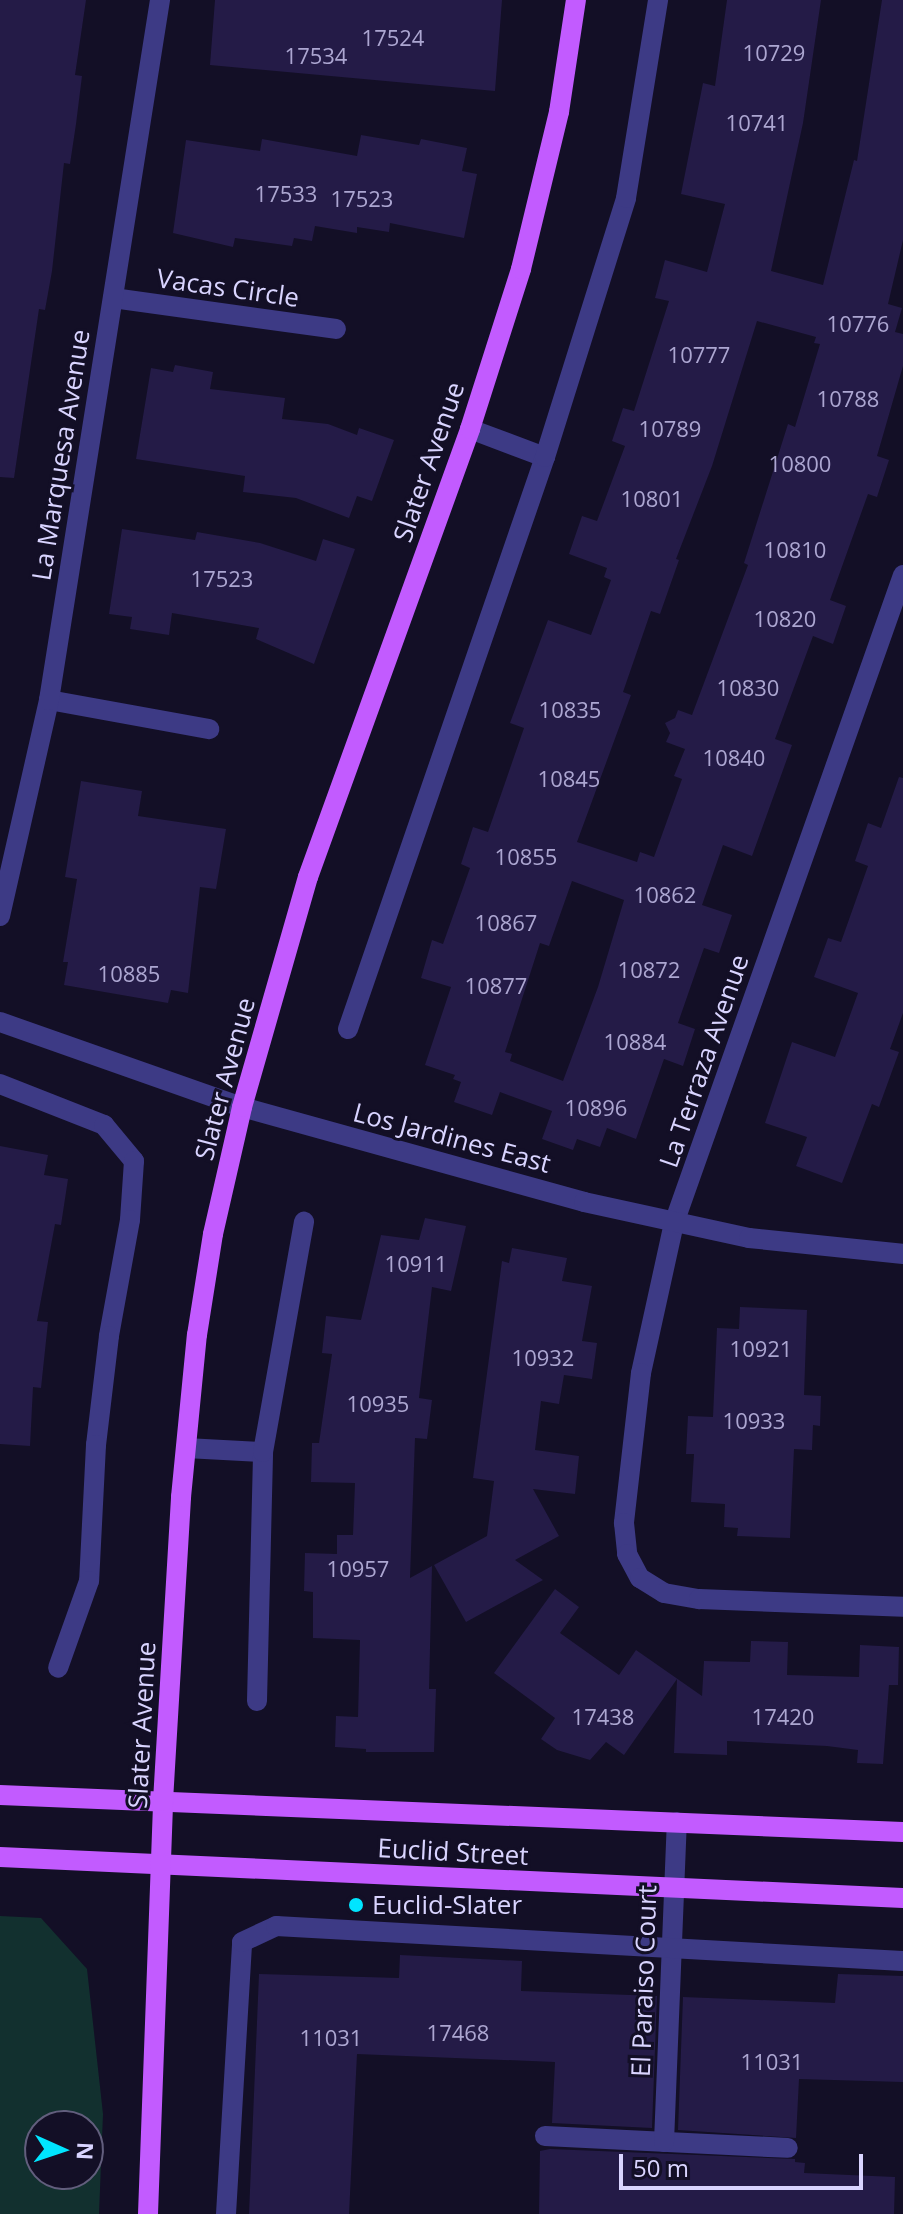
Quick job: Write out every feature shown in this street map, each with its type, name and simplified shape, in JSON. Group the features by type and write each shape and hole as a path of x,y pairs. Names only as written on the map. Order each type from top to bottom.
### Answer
{"main road":[{"name":"Slater Avenue","path":"148,2214 163,1801 186,1448 197,1335 213,1234 242,1107 308,877 470,429 521,269 559,112 576,0"},
{"name":"Euclid Street","path":"0,1795 903,1832"},
{"name":"Euclid Street","path":"0,1857 903,1898"}],"street":[{"name":"La Marquesa Avenue","path":"0,916 49,700 160,0"},
{"path":"348,1029 545,457 626,198 658,0"},
{"name":"Vacas Circle","path":"113,298 336,329"},
{"path":"470,429 545,457"},
{"name":"La Terraza Avenue","path":"903,575 674,1223 641,1373 627,1483 627,1554 640,1578 664,1593 699,1599 903,1607"},
{"path":"49,700 209,729"},
{"name":"Los Jardines East","path":"0,1022 242,1107 584,1202 749,1238 903,1254"},
{"path":"0,1084 104,1125 134,1161 130,1220 109,1336 96,1445 89,1581 58,1668"},
{"path":"257,1701 263,1452 304,1222"},
{"path":"186,1448 263,1452"},
{"name":"El Paraiso Court","path":"664,2142 677,1822"},
{"path":"226,2214 242,1942 276,1926 903,1961"},
{"path":"545,2136 788,2148"}],"green space":[{"path":"0,1916 41,1918 87,1969 103,2110 24,2110 24,2190 100,2190 99,2214 0,2214"}],"building":[{"path":"0,0 86,0 75,75 82,76 70,164 64,163 52,271 45,310 39,309 14,478 0,477"},
{"path":"215,0 502,0 495,91 210,65"},
{"path":"727,0 821,0 803,123 771,271 823,285 854,160 857,161 882,0 903,0 903,240 888,304 902,308 895,332 903,334 903,366 877,456 889,460 877,497 868,494 830,600 846,606 833,644 813,636 775,739 792,745 752,856 723,845 702,905 732,915 719,953 704,948 678,1023 695,1029 683,1066 664,1059 636,1139 607,1128 600,1147 577,1139 573,1150 542,1139 552,1111 500,1092 492,1115 454,1102 461,1082 453,1079 455,1075 425,1065 451,987 421,978 432,940 443,944 470,868 461,864 473,827 488,832 524,728 510,723 548,620 591,635 611,580 604,577 607,568 569,554 582,516 597,521 625,446 612,441 623,408 634,411 669,301 655,298 665,260 707,272 725,204 681,194 703,83 715,86","holes":["757,321 816,337 814,343 820,344 795,427 788,424 744,563 748,565 692,715 678,710 675,718 665,723 670,733 666,742 685,749 674,776 682,779 654,857 640,852 637,862 577,842 631,695 623,692 651,611 660,614 679,560 676,559 712,466","572,881 624,900 598,987 563,1081 510,1061 512,1054 505,1052 540,943 549,946"]},
{"path":"361,135 419,145 421,139 467,148 462,171 477,174 464,238 390,223 389,232 357,227 357,233 315,226 312,241 294,238 292,246 235,238 233,247 173,233 186,140 260,151 262,139 357,156"},
{"path":"175,365 213,372 210,389 285,398 282,419 328,424 357,435 359,428 394,440 372,501 357,496 349,518 296,498 243,492 245,476 136,459 151,368 173,372"},
{"path":"122,529 195,540 197,532 260,543 316,561 323,539 355,549 314,664 256,639 259,628 172,613 169,635 130,629 132,617 109,614"},
{"path":"899,777 903,778 903,1013 890,1049 899,1052 879,1107 872,1104 842,1183 796,1166 807,1137 765,1123 792,1042 835,1057 858,993 814,977 828,938 841,942 868,866 855,861 868,823 881,828"},
{"path":"81,781 142,791 138,816 226,829 216,889 200,887 188,993 171,990 168,1003 64,985 68,962 63,962 77,879 65,877"},
{"path":"0,1146 48,1155 44,1175 68,1179 61,1225 55,1224 37,1321 48,1322 41,1388 33,1387 30,1446 0,1444"},
{"path":"425,1218 466,1226 451,1291 432,1287 419,1398 432,1400 427,1439 415,1438 410,1578 432,1566 429,1689 436,1689 434,1752 366,1752 366,1749 335,1747 336,1716 358,1717 360,1640 313,1638 313,1592 304,1591 305,1553 337,1554 337,1535 353,1535 355,1483 311,1482 312,1443 319,1443 332,1354 322,1353 326,1316 361,1320 381,1235 419,1240"},
{"path":"512,1248 567,1258 562,1281 592,1286 582,1341 597,1343 592,1379 564,1375 559,1404 541,1401 535,1450 579,1456 575,1494 533,1489 559,1536 515,1560 543,1580 466,1622 434,1565 487,1536 494,1481 473,1478 502,1261 509,1263"},
{"path":"740,1307 807,1310 804,1395 821,1396 820,1426 813,1425 812,1450 794,1449 790,1538 737,1536 738,1528 724,1527 725,1504 691,1502 694,1454 686,1454 688,1416 713,1417 717,1328 739,1329"},
{"path":"555,1589 579,1607 560,1633 619,1675 636,1650 702,1696 704,1661 750,1662 751,1641 788,1642 787,1675 859,1677 860,1645 899,1647 898,1685 889,1685 883,1764 857,1763 858,1750 827,1746 727,1741 727,1755 674,1753 677,1679 624,1755 606,1742 590,1760 557,1750 541,1739 555,1718 494,1673"},
{"path":"400,1955 522,1961 521,1991 657,1996 652,2128 552,2123 555,2062 357,2054 349,2214 249,2214 259,1974 399,1978"},
{"path":"838,1974 903,1976 903,2082 799,2079 796,2138 678,2130 683,1997 835,2003"},
{"path":"540,2151 795,2159 795,2162 805,2163 804,2173 895,2177 894,2214 539,2214"}],"place":[{"name":"Euclid-Slater","path":"356,1905"}]}
